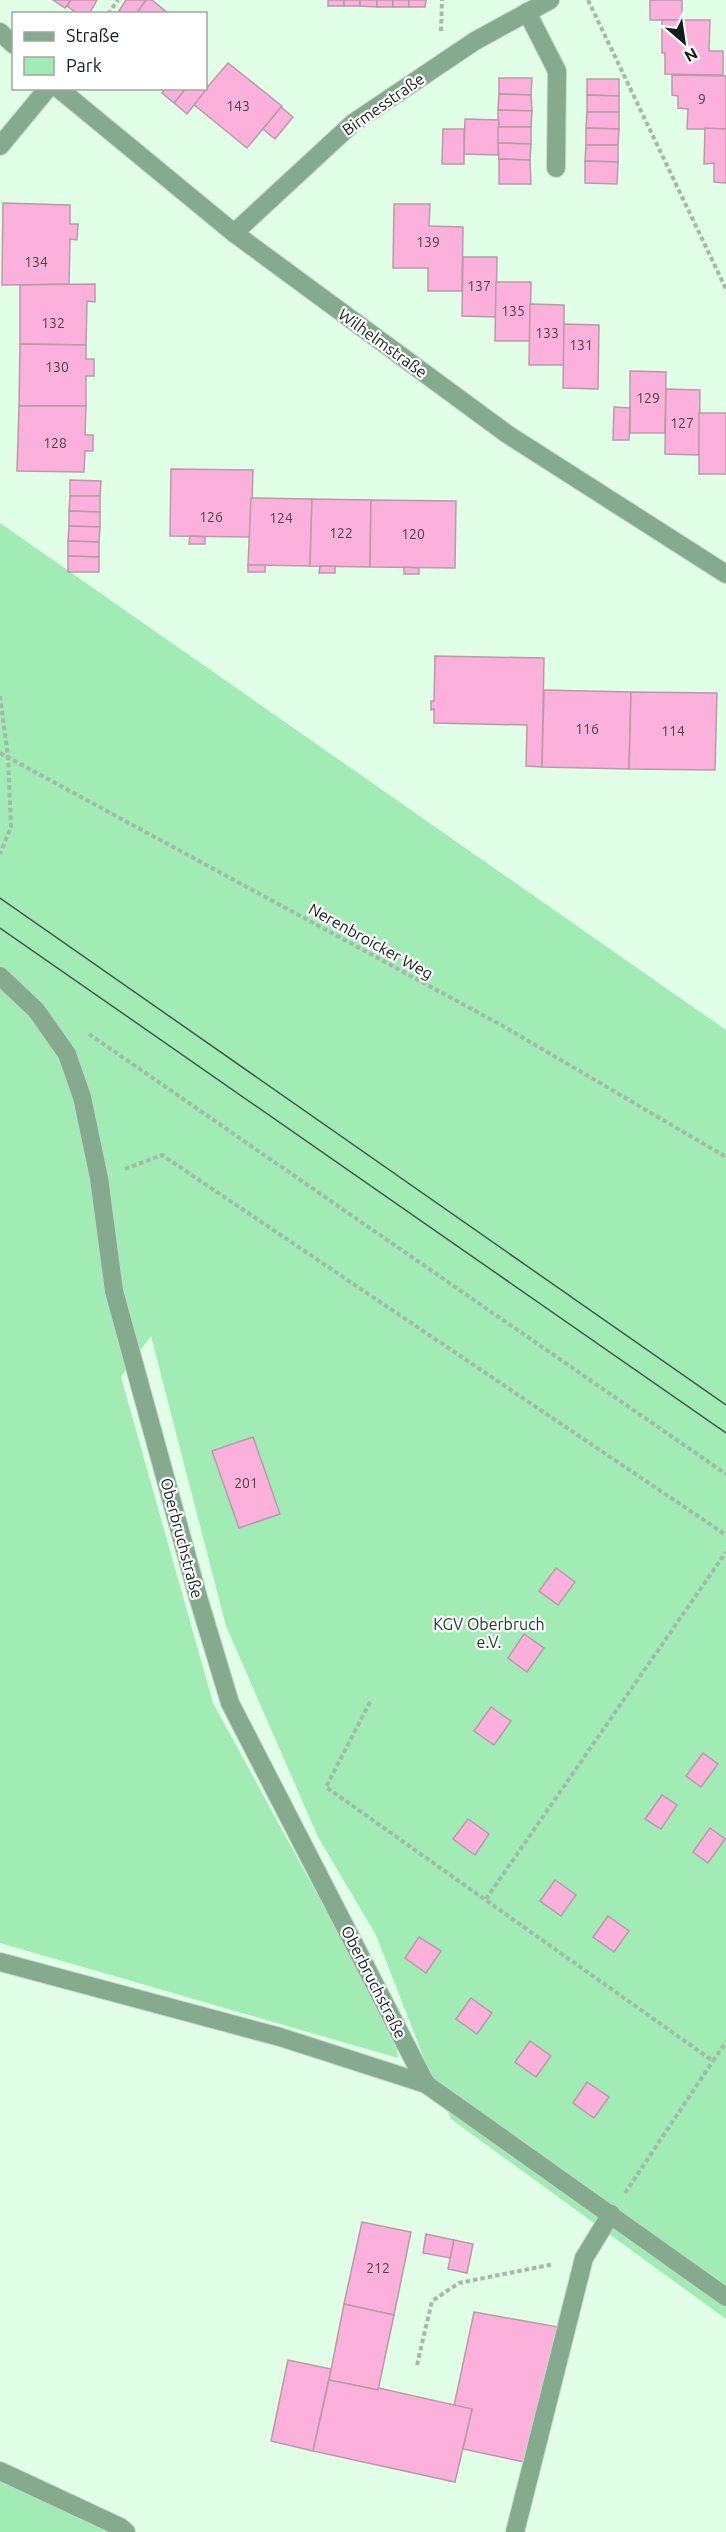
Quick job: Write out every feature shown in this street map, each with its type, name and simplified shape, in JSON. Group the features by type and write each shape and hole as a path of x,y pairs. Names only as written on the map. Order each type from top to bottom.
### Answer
{"street":[{"name":"Birmesstraße","path":"234,233 353,123 474,41 550,0"},
{"path":"527,12 557,71 556,168"},
{"path":"0,32 12,43"},
{"path":"0,146 46,90"},
{"name":"Wilhelmstraße","path":"60,90 234,233 507,434 726,574"},
{"name":"Oberbruchstraße","path":"0,976 36,1011 67,1054 82,1097 99,1178 114,1291 198,1597 230,1703 426,2084"},
{"name":"Oberbruchstraße","path":"0,1962 280,2037 426,2084 726,2297"},
{"path":"515,2532 584,2258 611,2214"},
{"path":"0,2471 120,2527 126,2532"}],"path":[{"path":"588,0 726,289"},
{"path":"0,696 8,757 11,827 0,854"},
{"name":"Nerenbroicker Weg","path":"0,753 503,1026 726,1157"},
{"path":"80,1028 726,1474"},
{"path":"99,1178 162,1155 726,1535"},
{"path":"486,1899 726,1552"},
{"path":"370,1702 326,1786 713,2061"},
{"path":"611,2214 726,2042"},
{"path":"417,2365 432,2301 459,2283 584,2258"}],"green space":[{"name":"KGV Oberbruch e.V.","path":"0,523 726,1030 726,2319 451,2119 427,2066 376,1935 318,1837 226,1626 151,1336 121,1377 213,1703 395,2037 398,2058 0,1943"},
{"path":"0,2476 114,2532 0,2532"}],"building":[{"path":"53,0 71,0 65,8"},
{"path":"71,0 97,0 90,12 75,12 67,6"},
{"path":"126,0 146,0 137,12 118,12"},
{"path":"146,0 152,0 167,12 137,12"},
{"path":"328,0 344,0 344,6 328,6"},
{"path":"344,0 360,0 360,6 344,6"},
{"path":"360,0 377,0 377,7 360,6"},
{"path":"377,0 393,0 393,7 377,7"},
{"path":"393,0 409,0 409,7 393,7"},
{"path":"409,0 426,0 425,7 409,7"},
{"path":"650,0 682,0 682,20 650,20"},
{"path":"662,20 710,20 709,51 723,51 723,75 665,74 665,53 662,53"},
{"path":"228,63 282,106 247,148 193,104"},
{"path":"672,75 726,76 726,129 687,129 688,109 678,108 678,96 672,95"},
{"path":"499,78 532,78 531,95 499,94"},
{"path":"587,79 619,79 619,96 587,95"},
{"path":"164,90 184,90 174,103 162,93"},
{"path":"184,90 206,90 187,114 174,103"},
{"path":"499,94 531,95 532,111 498,110"},
{"path":"587,95 619,96 619,112 587,112"},
{"path":"281,107 293,117 275,139 263,129"},
{"path":"498,110 532,111 531,127 498,127"},
{"path":"587,112 619,112 619,129 586,128"},
{"path":"465,119 499,120 498,155 464,154"},
{"path":"498,127 531,127 531,144 498,143"},
{"path":"586,128 619,129 618,145 586,145"},
{"path":"705,128 726,129 726,183 714,182 714,163 704,164"},
{"path":"443,129 464,129 464,164 442,164"},
{"path":"498,143 531,144 530,160 499,159"},
{"path":"586,145 618,145 618,162 585,161"},
{"path":"499,159 530,160 531,184 499,184"},
{"path":"585,161 618,162 617,184 585,183"},
{"path":"3,203 70,205 70,224 78,224 77,240 70,239 69,284 2,285"},
{"path":"394,204 430,204 429,226 463,227 462,291 428,291 428,268 393,268"},
{"path":"463,257 497,257 496,317 462,316"},
{"path":"496,282 531,282 530,341 495,341"},
{"path":"95,284 95,302 87,301 86,345 20,344 20,285"},
{"path":"530,304 564,305 564,365 529,365"},
{"path":"564,324 599,325 598,389 563,388"},
{"path":"20,344 86,345 86,359 94,359 94,376 86,376 86,406 19,406"},
{"path":"630,371 666,372 665,433 630,433"},
{"path":"666,389 700,390 699,455 665,454"},
{"path":"19,406 86,406 85,435 93,435 93,451 85,451 84,472 17,471"},
{"path":"614,407 630,408 629,440 613,440"},
{"path":"699,413 726,413 726,474 699,474"},
{"path":"171,469 253,470 251,537 170,536"},
{"path":"70,480 101,481 100,496 70,496"},
{"path":"70,496 100,496 100,512 69,511"},
{"path":"251,498 312,499 310,566 248,565"},
{"path":"312,499 371,500 370,567 310,566"},
{"path":"371,500 456,501 455,568 370,567"},
{"path":"69,511 100,512 100,527 69,526"},
{"path":"69,526 100,527 99,542 68,541"},
{"path":"190,536 205,537 205,544 189,544"},
{"path":"68,541 99,542 99,557 68,556"},
{"path":"68,556 99,557 99,572 68,572"},
{"path":"248,565 265,565 265,572 248,572"},
{"path":"320,566 335,566 335,573 319,573"},
{"path":"404,567 419,568 419,574 404,574"},
{"path":"435,656 544,658 542,767 526,766 527,725 434,723 434,709 431,710 431,701 434,701"},
{"path":"544,690 631,692 629,769 542,767"},
{"path":"631,692 717,693 715,770 629,769"},
{"path":"253,1437 280,1514 239,1528 212,1451"},
{"path":"556,1568 575,1582 558,1605 539,1591"},
{"path":"524,1634 544,1648 527,1672 508,1658"},
{"path":"491,1707 511,1721 494,1745 474,1731"},
{"path":"703,1753 718,1764 701,1787 686,1776"},
{"path":"662,1795 677,1805 661,1829 645,1819"},
{"path":"468,1819 489,1834 475,1855 453,1839"},
{"path":"710,1828 725,1839 708,1863 693,1852"},
{"path":"555,1880 576,1895 561,1916 540,1901"},
{"path":"608,1916 629,1931 614,1952 593,1937"},
{"path":"419,1937 441,1951 426,1973 405,1958"},
{"path":"471,1998 492,2013 477,2034 456,2019"},
{"path":"530,2041 551,2056 536,2077 515,2062"},
{"path":"587,2082 609,2097 594,2118 573,2103"},
{"path":"362,2222 411,2232 394,2315 344,2304"},
{"path":"426,2234 454,2240 450,2258 423,2253"},
{"path":"454,2240 473,2244 467,2273 448,2269"},
{"path":"344,2304 394,2315 378,2390 329,2380"},
{"path":"474,2312 558,2327 529,2463 463,2449 472,2409 454,2406"},
{"path":"288,2360 331,2369 313,2451 271,2441"},
{"path":"329,2380 378,2390 379,2388 472,2409 455,2482 313,2451"}],"tram line":[{"path":"0,898 726,1405"},
{"path":"0,928 726,1433"}]}
